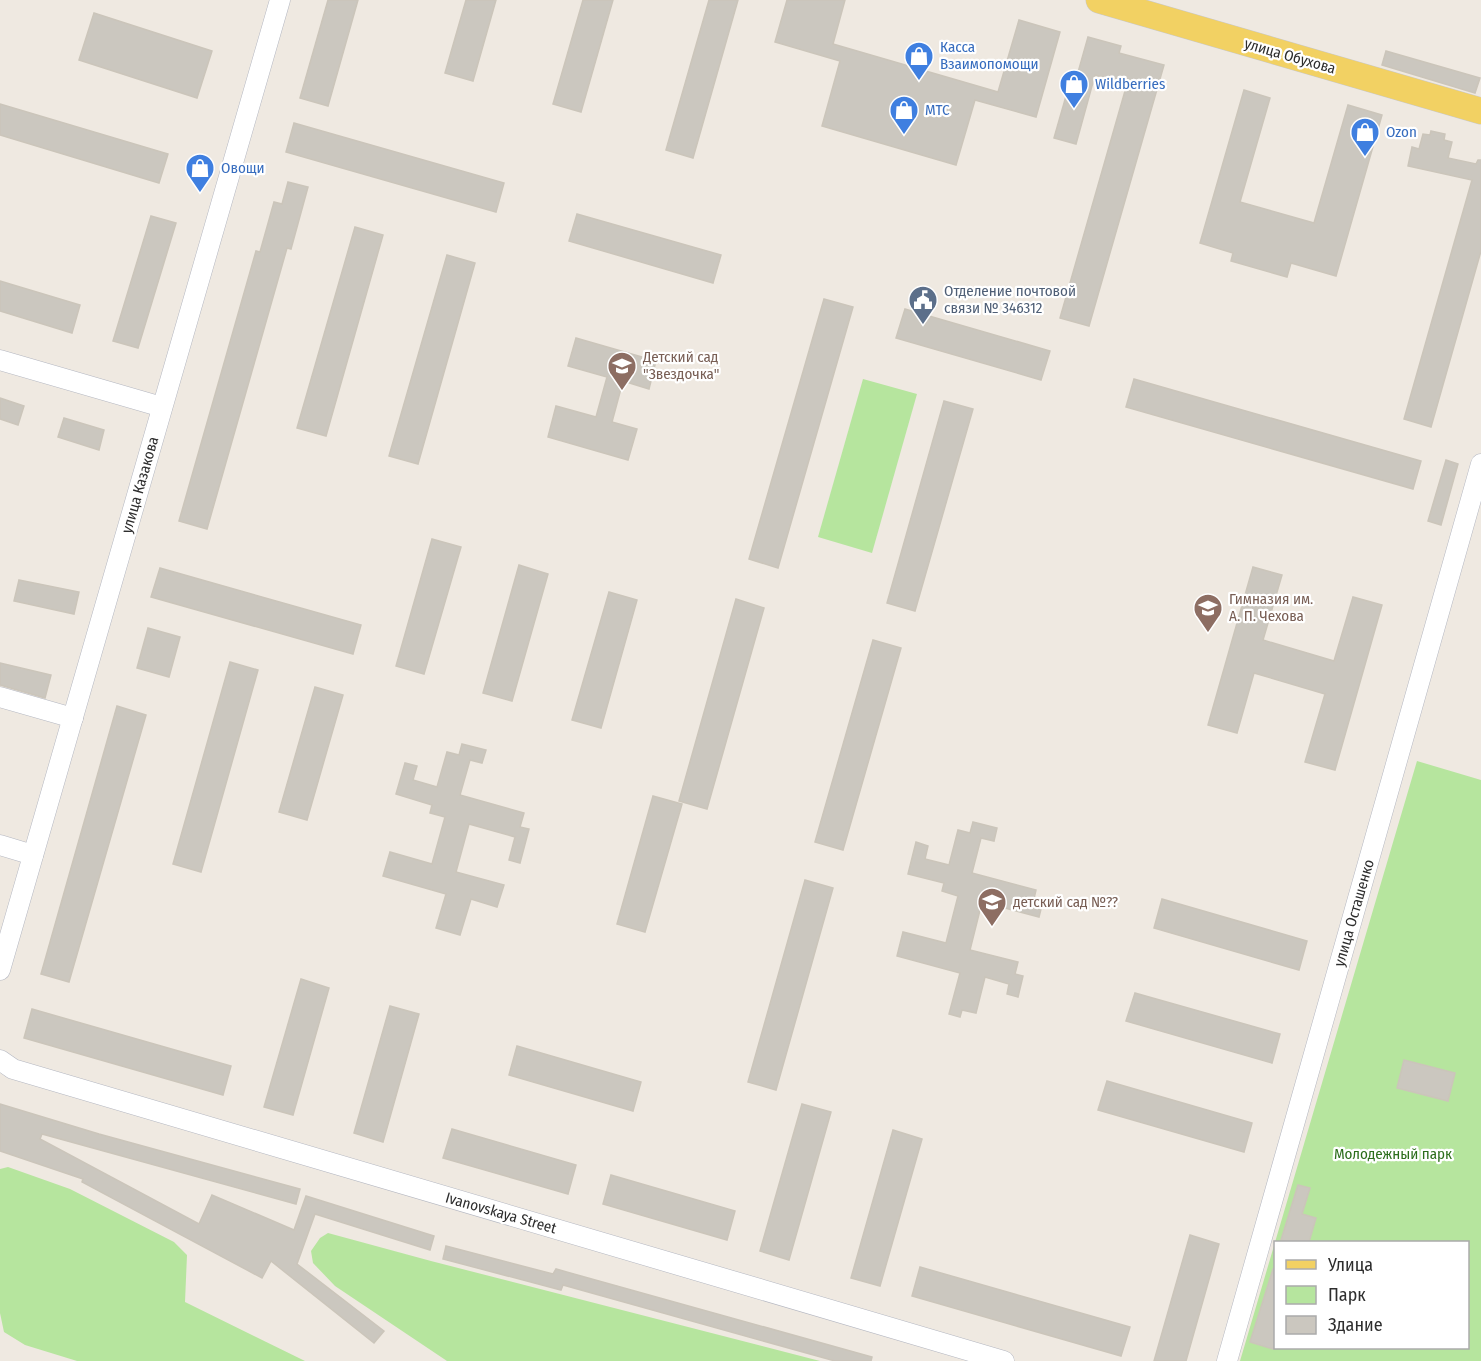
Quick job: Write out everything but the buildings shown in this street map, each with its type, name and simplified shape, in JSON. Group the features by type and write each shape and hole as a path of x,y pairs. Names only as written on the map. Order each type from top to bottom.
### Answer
{"main road":[{"name":"улица Обухова","path":"1099,0 1481,111"}],"street":[{"name":"улица Казакова","path":"0,970 280,0"},
{"path":"0,360 162,407"},
{"name":"улица Осташенко","path":"1227,1361 1481,464"},
{"path":"0,697 73,718"},
{"path":"0,845 33,855"},
{"name":"Ivanovskaya Street","path":"0,1060 13,1069 1004,1361"}],"green space":[{"path":"863,379 917,394 872,553 818,537"},
{"name":"Молодежный парк","path":"1417,761 1481,780 1481,1361 1240,1361 1274,1246 1274,1349 1469,1349 1469,1241 1275,1241"},
{"path":"8,1167 70,1189 174,1242 187,1255 185,1302 305,1361 77,1361 25,1345 4,1332 0,1313 0,1169"},
{"path":"328,1233 820,1361 447,1361 335,1286 313,1263 311,1251 320,1238"}],"place":[{"name":"Касса Взаимопомощи","path":"919,82"},
{"name":"Wildberries","path":"1074,110"},
{"name":"МТС","path":"904,136"},
{"name":"Ozon","path":"1365,158"},
{"name":"Овощи","path":"200,194"},
{"name":"Отделение почтовой связи № 346312","path":"923,326"},
{"name":"Детский сад \"Звездочка\"","path":"622,392"},
{"name":"Гимназия им. А. П. Чехова","path":"1208,634"},
{"name":"детский сад №??","path":"992,928"}]}
